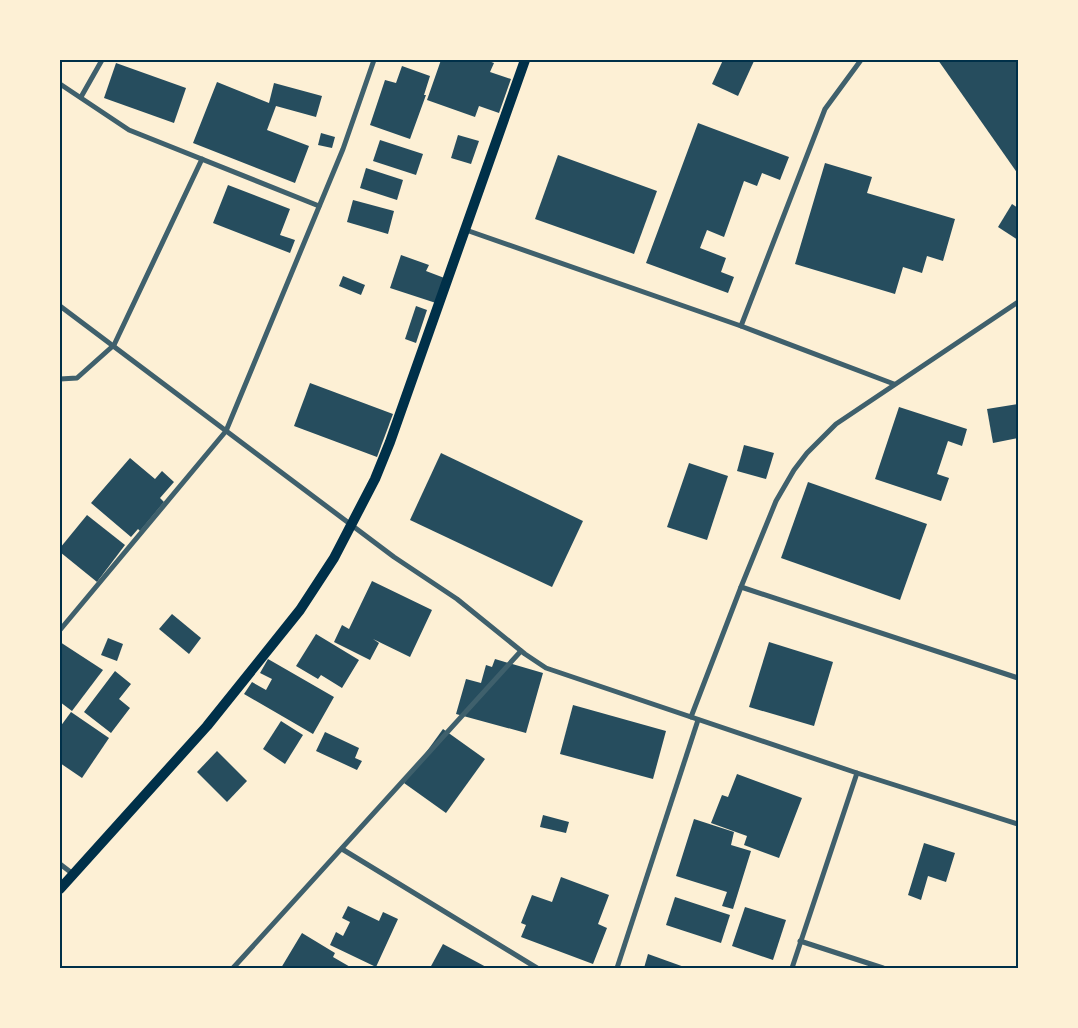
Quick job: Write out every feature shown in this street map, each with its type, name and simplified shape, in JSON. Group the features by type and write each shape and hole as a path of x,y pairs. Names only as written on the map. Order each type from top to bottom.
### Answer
{"main road":[{"path":"60,889 207,726 272,646 317,586 334,558 390,442 525,60"}],"street":[{"path":"82,98 102,60"},
{"path":"60,630 226,431 343,149 374,60"},
{"path":"741,326 825,109 861,60"},
{"path":"60,84 130,130 319,206"},
{"path":"60,379 77,378 114,345 202,158"},
{"path":"466,230 741,326 894,384"},
{"path":"691,717 776,501 783,486 802,458 836,424 1018,302"},
{"path":"60,306 394,557 457,599 546,668 698,720 1018,824"},
{"path":"741,587 1018,678"},
{"path":"233,968 522,651"},
{"path":"617,968 698,720"},
{"path":"792,968 857,772"},
{"path":"342,849 537,968"},
{"path":"60,864 73,874"},
{"path":"800,941 883,968"}],"building":[{"path":"441,60 486,60 494,63 490,72 511,79 499,113 479,106 475,117 427,100"},
{"path":"723,60 754,61 738,96 712,84"},
{"path":"938,60 1018,60 1018,174"},
{"path":"116,63 186,88 174,123 104,98"},
{"path":"402,66 430,76 424,95 426,95 410,139 370,125 385,80 396,83"},
{"path":"217,82 269,103 274,83 322,96 316,117 276,106 267,130 309,146 295,183 193,143"},
{"path":"698,123 789,157 780,180 762,173 757,186 744,181 724,237 707,230 700,248 726,258 721,272 734,277 728,293 646,263"},
{"path":"321,133 335,137 332,148 318,145"},
{"path":"458,135 479,141 471,164 451,158"},
{"path":"380,140 423,154 416,175 373,161"},
{"path":"558,155 657,191 634,254 535,219"},
{"path":"825,163 872,177 867,193 955,219 943,261 927,256 922,273 903,267 895,294 795,264"},
{"path":"366,168 403,180 397,200 360,188"},
{"path":"228,185 290,209 280,235 295,240 290,253 213,223"},
{"path":"353,200 394,211 388,234 347,222"},
{"path":"1012,204 1018,208 1018,240 998,227"},
{"path":"401,255 429,265 426,271 447,279 439,304 390,288"},
{"path":"343,276 365,285 361,295 339,286"},
{"path":"416,306 427,310 416,343 405,339"},
{"path":"310,383 393,414 377,457 294,426"},
{"path":"1018,404 1018,438 993,443 987,409"},
{"path":"899,407 967,429 962,446 948,441 937,474 949,478 941,501 875,479"},
{"path":"744,445 774,453 766,479 737,471"},
{"path":"441,453 583,521 552,587 410,520"},
{"path":"130,458 155,479 162,471 174,482 160,498 164,502 140,531 138,529 131,537 91,503"},
{"path":"689,463 728,476 707,540 667,527"},
{"path":"808,482 927,524 900,600 781,558"},
{"path":"87,515 125,545 97,582 60,552 60,548"},
{"path":"372,581 432,610 410,657 373,639 379,643 370,660 334,642 342,625 349,629"},
{"path":"172,614 201,638 189,654 159,629"},
{"path":"316,634 359,660 342,688 321,675 318,679 296,666"},
{"path":"108,638 123,644 117,661 101,655"},
{"path":"60,642 103,670 72,711 60,702"},
{"path":"769,642 833,662 814,726 749,707"},
{"path":"268,659 334,697 313,734 244,694 252,682 266,690 272,679 260,673"},
{"path":"495,659 543,673 526,733 456,714 466,679 481,683 486,665 492,667"},
{"path":"115,671 131,684 119,699 130,708 111,733 84,712"},
{"path":"573,705 666,731 653,779 560,754"},
{"path":"71,712 109,738 82,778 60,763 60,727"},
{"path":"281,721 303,735 285,764 263,749"},
{"path":"443,729 485,759 446,813 404,783"},
{"path":"325,732 359,748 355,758 362,761 357,770 316,751"},
{"path":"217,751 247,781 227,802 197,772"},
{"path":"737,774 802,798 779,858 744,845 747,836 711,823 722,795 728,797"},
{"path":"543,815 569,822 566,833 540,827"},
{"path":"694,819 734,832 731,845 751,851 733,909 722,906 727,892 676,876"},
{"path":"924,843 955,853 946,882 928,876 921,900 908,895"},
{"path":"561,877 609,895 598,924 607,928 593,964 521,937 526,925 521,923 532,895 552,902"},
{"path":"675,897 730,915 721,943 666,925"},
{"path":"348,906 379,921 383,912 398,919 376,967 330,945 336,932 343,936 350,922 342,918"},
{"path":"745,907 786,920 773,960 732,946"},
{"path":"302,933 335,953 333,957 352,968 281,968"},
{"path":"443,944 488,968 430,968"},
{"path":"648,954 687,968 644,968"}]}
